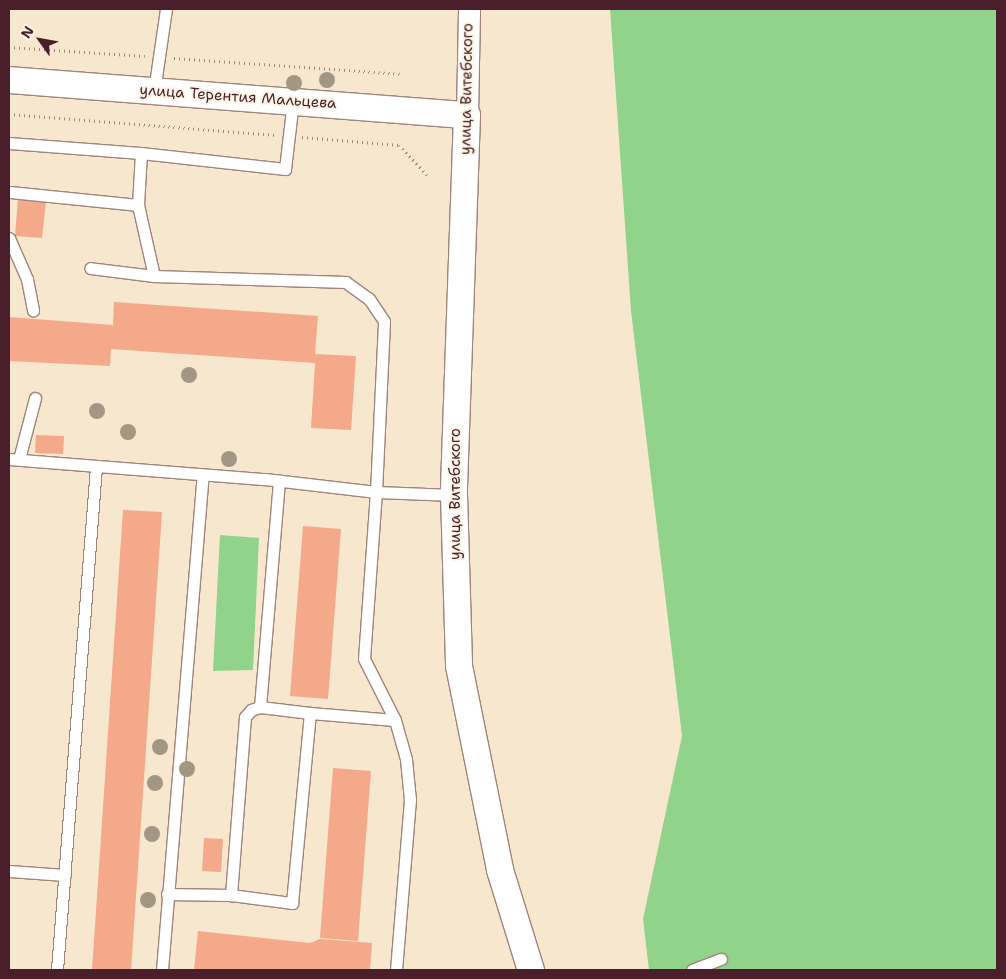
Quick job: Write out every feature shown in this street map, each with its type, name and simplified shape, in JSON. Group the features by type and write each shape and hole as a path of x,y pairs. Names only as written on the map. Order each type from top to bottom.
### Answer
{"street":[{"name":"улица Витебского","path":"469,9 454,495 459,666 500,870 531,970"},
{"name":"улица Терентия Мальцева","path":"9,80 467,115"}],"lane":[{"path":"154,91 166,9"},
{"path":"9,143 141,153 285,169 293,101"},
{"path":"141,153 138,205 154,276"},
{"path":"9,204 9,192 138,205"},
{"path":"9,238 27,279 33,310"},
{"path":"90,268 154,276 346,282 369,299 384,321 376,492 364,659 395,720 406,759 410,800 396,970"},
{"path":"35,398 14,459 279,481 376,492 454,495"},
{"path":"57,970 96,467"},
{"path":"162,970 203,475"},
{"path":"260,706 279,481"},
{"path":"231,895 245,718 250,710 260,706 310,713 395,720"},
{"path":"167,894 231,895 292,903 310,713"},
{"path":"9,871 65,875"},
{"path":"692,970 721,959"}],"path":[{"path":"9,47 402,74"},
{"path":"9,114 398,145 430,178"}],"green space":[{"path":"610,9 997,9 997,970 649,970 643,919 682,736 631,311"},
{"path":"220,535 259,538 253,670 213,671"}],"building":[{"path":"18,199 46,201 42,238 15,236"},
{"path":"114,302 318,316 315,354 356,356 351,430 311,428 315,363 111,349 110,366 9,361 9,317 113,325"},
{"path":"36,435 64,436 63,454 35,453"},
{"path":"123,510 162,512 131,970 92,970"},
{"path":"303,526 341,529 328,699 290,696"},
{"path":"333,768 371,771 358,941 320,938"},
{"path":"204,838 223,839 221,872 202,871"},
{"path":"198,931 310,943 320,939 372,943 370,970 194,970"}]}
